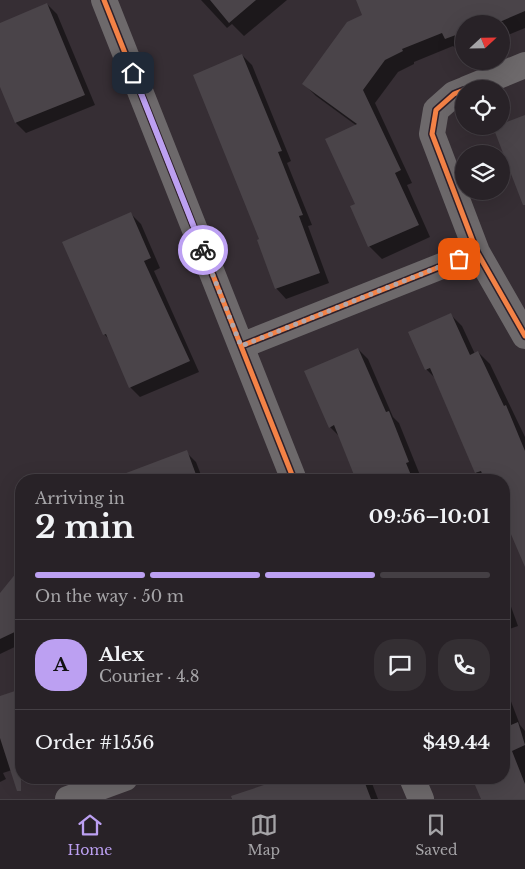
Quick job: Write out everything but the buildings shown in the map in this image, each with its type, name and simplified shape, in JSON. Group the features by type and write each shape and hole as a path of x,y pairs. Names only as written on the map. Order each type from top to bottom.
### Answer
{"street":[{"path":"104,0 292,474"},
{"path":"488,80 525,65"},
{"path":"455,94 436,110 432,134 477,252 525,336"},
{"path":"241,346 477,252"},
{"path":"73,798 109,784"},
{"path":"415,784 421,799"}],"cycle path":[{"path":"104,0 292,474"},
{"path":"455,94 436,110 432,134 477,252 525,336"},
{"path":"241,346 477,252"}],"way so far":[{"path":"203,250 241,346 459,259"}],"route":[{"path":"133,73 203,250"}]}
